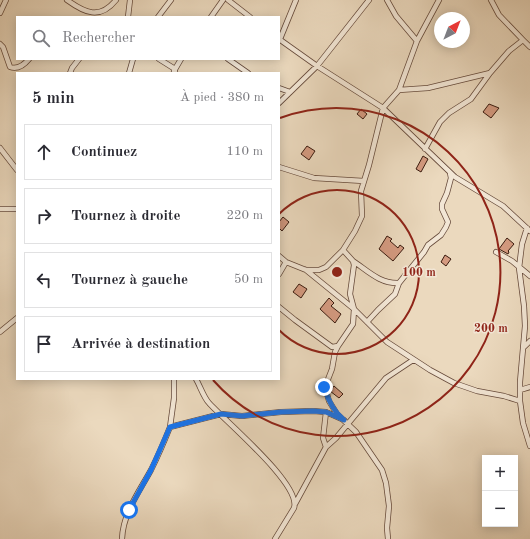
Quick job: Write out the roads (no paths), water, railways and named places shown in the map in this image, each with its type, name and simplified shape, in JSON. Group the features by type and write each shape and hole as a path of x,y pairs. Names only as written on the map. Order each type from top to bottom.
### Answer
{"street":[{"path":"0,13 6,0"},
{"path":"67,0 86,12 98,12 105,10"},
{"path":"97,16 116,0"},
{"path":"128,16 130,0"},
{"path":"159,16 171,0"},
{"path":"212,16 223,0"},
{"path":"228,0 249,16"},
{"path":"280,37 296,0"},
{"path":"280,102 317,66 369,0"},
{"path":"386,0 396,16 416,41"},
{"path":"306,270 319,270 326,267 344,250 355,231 362,216 361,191 369,165 382,108 399,90 416,41 439,0"},
{"path":"492,0 499,15 530,47"},
{"path":"102,16 105,10"},
{"path":"280,40 317,66 382,108 455,178 504,206 528,230 522,244 519,268 525,326 520,401 523,424 530,446"},
{"path":"425,149 440,122 449,113 471,99 490,73 509,51 523,40"},
{"path":"0,44 10,67 20,67 28,60"},
{"path":"70,72 78,60"},
{"path":"129,72 133,60"},
{"path":"160,60 174,72 180,60"},
{"path":"229,60 247,72"},
{"path":"399,90 428,88 490,73"},
{"path":"280,88 290,92"},
{"path":"0,148 16,169"},
{"path":"280,167 314,178 364,181"},
{"path":"368,322 395,294 399,283 428,245 441,235 446,227 448,222 442,209 442,204 451,178 450,173"},
{"path":"0,209 16,209"},
{"path":"344,250 353,261 380,280 390,283 399,283"},
{"path":"496,252 530,276"},
{"path":"280,257 286,262 306,270 354,309 387,342 398,348 413,360 454,383 477,391 504,396 520,401"},
{"path":"353,261 354,265 350,294 354,309 353,324 335,352 332,369 324,387 337,414 356,432 382,470 386,483 389,506 387,528 388,539"},
{"path":"280,272 286,262"},
{"path":"280,308 332,347 338,346"},
{"path":"0,332 16,319"},
{"path":"524,347 530,341"},
{"path":"275,539 326,447 346,422 386,378 413,360"},
{"path":"122,539 122,528 129,510 151,470 170,427 174,398 174,380"},
{"path":"197,380 208,402 283,480 294,498 295,504"},
{"path":"520,390 530,386"},
{"path":"170,427 221,414 242,416 281,412 326,412 346,422"},
{"path":"326,412 323,438 326,447"}]}
